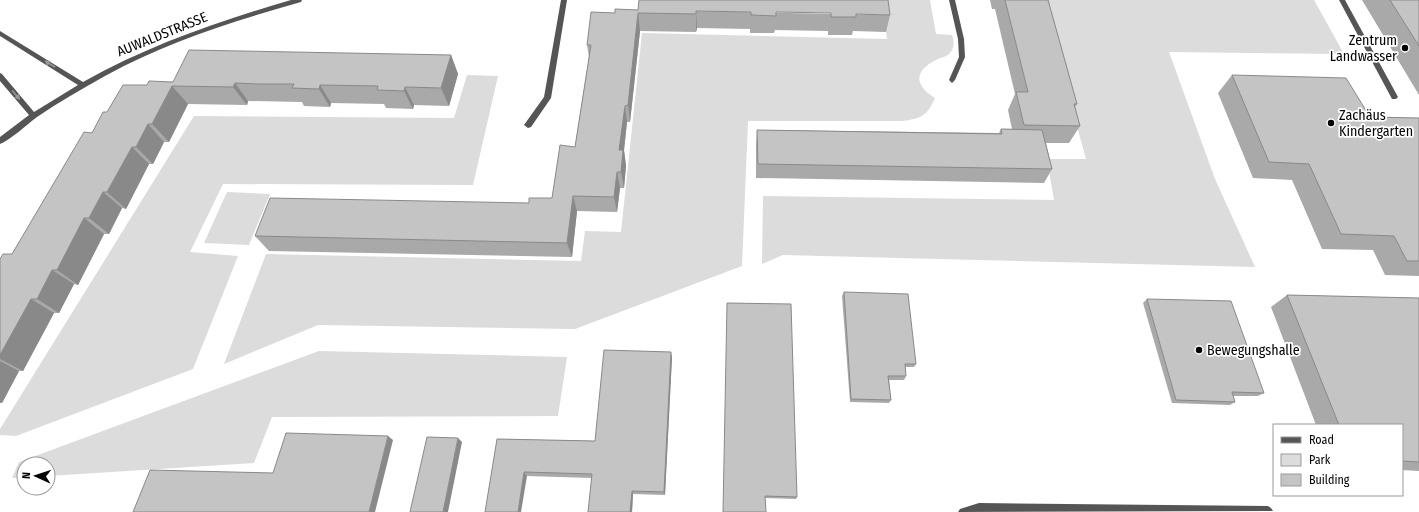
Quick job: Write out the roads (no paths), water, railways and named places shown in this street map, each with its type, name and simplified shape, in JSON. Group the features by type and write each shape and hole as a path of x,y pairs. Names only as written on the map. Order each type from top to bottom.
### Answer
{"street":[{"name":"AUWALDSTRASSE","path":"0,141 33,115 122,63 238,17 299,0"},
{"path":"528,125 547,98 564,0"},
{"path":"952,0 961,39 962,57 952,80"},
{"path":"1342,0 1394,97"},
{"path":"0,33 83,85"},
{"path":"0,76 33,115"},
{"path":"963,512 979,508 1268,511"}],"place":[{"name":"Zentrum Landwasser","path":"1405,48"},
{"name":"Zachäus Kindergarten","path":"1331,123"},
{"name":"Bewegungshalle","path":"1199,350"}]}
